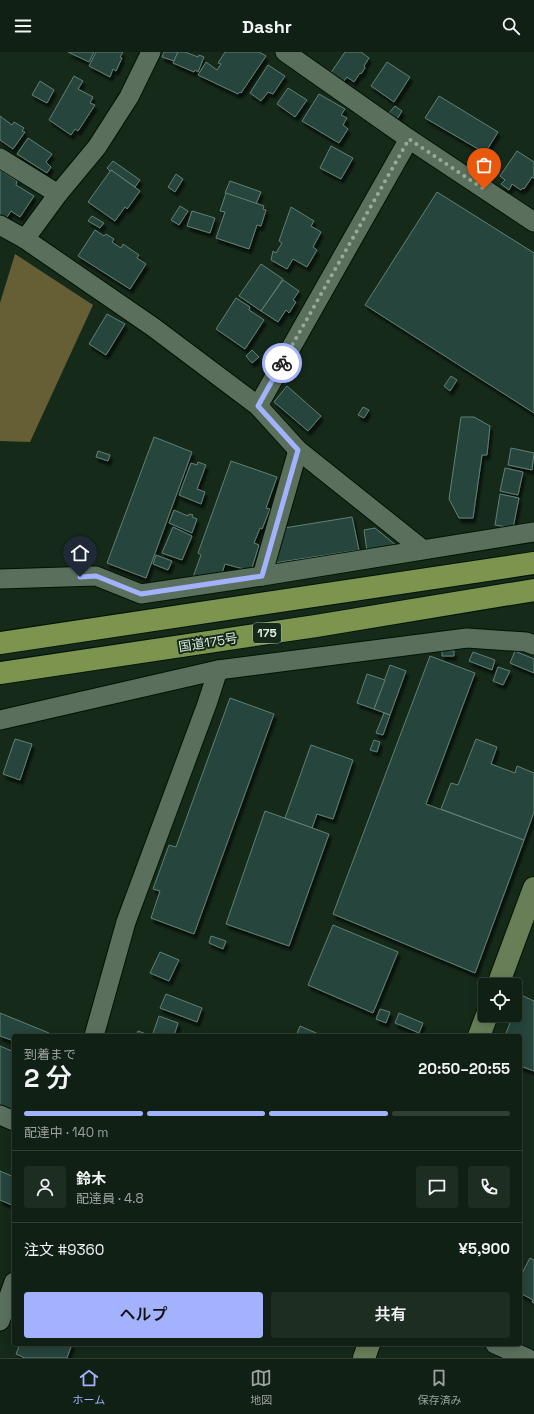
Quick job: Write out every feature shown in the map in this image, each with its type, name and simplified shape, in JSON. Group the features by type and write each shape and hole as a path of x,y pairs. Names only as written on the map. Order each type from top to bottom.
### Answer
{"highway":[{"name":"175","path":"0,643 534,563"},
{"name":"国道175号","path":"0,673 324,624 534,590"}],"main road":[{"path":"501,978 534,888"},
{"path":"480,1034 484,1022"},
{"path":"364,1358 368,1346"}],"street":[{"path":"25,239 58,194 97,147 129,97 151,52"},
{"path":"285,52 409,139 534,222"},
{"path":"258,406 409,139"},
{"path":"0,158 58,194"},
{"path":"0,225 25,239 153,327 258,406 298,450 422,549"},
{"path":"262,576 298,450"},
{"path":"0,579 96,576 141,594 534,532"},
{"path":"0,720 218,670 467,638 526,642 534,644"},
{"path":"95,1034 126,922 207,704 218,670"},
{"path":"0,1115 12,1120"},
{"path":"0,1321 12,1288"},
{"path":"500,1346 527,1358"}],"shaded area":[{"path":"15,254 93,305 30,442 0,441 0,303"}],"building":[{"path":"68,52 94,52 89,62"},
{"path":"96,52 123,52 116,71 113,69 110,77 89,66"},
{"path":"164,52 178,52 174,61 162,57"},
{"path":"178,52 185,52 198,57 199,55 204,57 198,72 195,70 194,72 173,63"},
{"path":"225,52 259,52 266,56 241,93 240,92 238,94 198,75 206,62 217,70 221,64 218,63"},
{"path":"345,52 361,52 369,58 364,66 365,68 354,82 347,77 343,82 330,74"},
{"path":"387,62 410,77 394,102 371,86"},
{"path":"268,65 285,76 273,94 268,92 261,101 250,93"},
{"path":"74,76 83,81 78,89 93,97 90,103 95,105 78,131 75,129 71,135 49,120"},
{"path":"40,81 54,90 47,103 32,95"},
{"path":"288,88 307,100 295,117 277,104"},
{"path":"319,94 345,109 341,115 347,118 343,125 348,129 339,143 302,121"},
{"path":"439,96 498,132 485,153 425,118"},
{"path":"395,106 402,111 397,119 389,113"},
{"path":"0,116 12,125 14,122 24,128 22,131 25,132 13,149 0,140"},
{"path":"28,138 52,154 46,162 51,167 47,173 17,154"},
{"path":"331,146 353,158 341,179 320,168"},
{"path":"517,151 534,162 534,178 532,177 524,189 523,188 521,190 512,184 509,190 501,184 505,180 500,176"},
{"path":"113,161 140,180 135,187 107,168"},
{"path":"0,170 17,181 16,185 34,196 20,217 11,211 5,220 0,217"},
{"path":"111,170 140,191 127,209 125,207 115,221 88,202"},
{"path":"176,174 183,179 175,192 168,187"},
{"path":"230,181 261,192 256,204 225,193"},
{"path":"437,192 534,253 534,413 365,305"},
{"path":"226,193 264,206 263,209 266,210 261,226 257,225 249,249 216,238 225,212 220,211"},
{"path":"180,206 188,211 179,225 171,220"},
{"path":"291,207 314,221 311,226 321,232 313,247 317,250 307,267 293,259 287,269 271,260 273,251 276,253 282,243 279,241"},
{"path":"192,211 215,218 210,233 187,226"},
{"path":"92,216 104,223 100,228 88,221"},
{"path":"95,230 104,236 106,234 114,239 112,242 121,248 123,244 139,255 137,258 146,264 130,289 78,256"},
{"path":"261,264 283,279 261,311 239,296"},
{"path":"283,280 299,291 293,300 296,302 289,313 286,310 278,322 261,311"},
{"path":"236,298 250,307 249,310 264,320 245,349 216,329"},
{"path":"107,314 125,324 106,355 89,344"},
{"path":"252,350 259,357 252,363 246,356"},
{"path":"451,376 457,380 450,391 444,386"},
{"path":"287,386 321,416 308,431 274,402"},
{"path":"363,407 369,410 364,418 358,415"},
{"path":"461,417 474,417 490,426 487,455 482,455 473,518 459,518 449,499"},
{"path":"154,437 192,452 146,578 107,563"},
{"path":"511,448 534,453 532,470 508,465"},
{"path":"98,451 110,455 108,461 96,457"},
{"path":"231,461 277,477 266,508 270,509 262,529 260,528 254,543 259,545 251,571 225,564 221,576 193,577 201,555 198,553"},
{"path":"198,462 206,465 197,489 205,492 201,504 179,495 191,463 197,465"},
{"path":"505,468 523,472 518,495 500,491"},
{"path":"500,494 519,498 513,528 495,525"},
{"path":"174,510 188,516 189,514 193,515 192,517 197,519 192,533 169,523"},
{"path":"352,517 359,550 274,563 284,528"},
{"path":"173,527 192,536 182,560 162,553"},
{"path":"375,528 397,546 367,551 364,530"},
{"path":"156,555 172,561 168,570 153,564"},
{"path":"442,650 454,651 454,656 442,656"},
{"path":"515,651 534,659 534,673 510,663"},
{"path":"473,652 495,660 492,670 469,661"},
{"path":"430,656 475,673 426,804 524,840 475,973 333,914"},
{"path":"390,665 406,671 390,715 374,709"},
{"path":"498,667 510,671 503,685 493,681"},
{"path":"367,674 385,680 374,709 357,703"},
{"path":"230,698 274,714 194,934 151,918 160,891 153,889 169,845 176,847"},
{"path":"384,713 390,715 383,735 376,733"},
{"path":"15,739 32,744 20,780 3,774"},
{"path":"476,739 497,747 491,764 515,773 517,766 534,773 534,812 524,840 441,809 451,783 458,785"},
{"path":"374,740 380,742 377,752 370,750"},
{"path":"311,745 353,760 333,819 317,814 312,828 285,818"},
{"path":"265,811 329,834 289,946 226,924"},
{"path":"333,925 398,952 373,1013 308,985"},
{"path":"211,936 226,941 223,949 209,943"},
{"path":"160,952 179,960 169,981 150,973"},
{"path":"166,994 202,1008 197,1022 160,1008"},
{"path":"522,995 534,1001 534,1071 522,1067 522,1034 506,1034 510,1022 522,1022"},
{"path":"380,1009 390,1012 386,1023 376,1019"},
{"path":"0,1013 49,1033 12,1034 12,1040 0,1036"},
{"path":"399,1013 423,1023 419,1033 395,1023"},
{"path":"159,1016 178,1023 175,1034 153,1034"},
{"path":"300,1026 318,1034 297,1034"},
{"path":"138,1031 146,1034 137,1034"},
{"path":"0,1046 12,1051 12,1112 0,1107"},
{"path":"0,1171 12,1176 12,1205 0,1200"},
{"path":"530,1258 534,1260 534,1303 532,1302 533,1300 522,1294 522,1273"},
{"path":"19,1346 71,1346 67,1358 25,1358 16,1354"}],"way so far":[{"path":"282,363 409,139 484,189"}],"route":[{"path":"80,577 96,576 141,594 262,576 298,450 258,406 282,363"}]}
